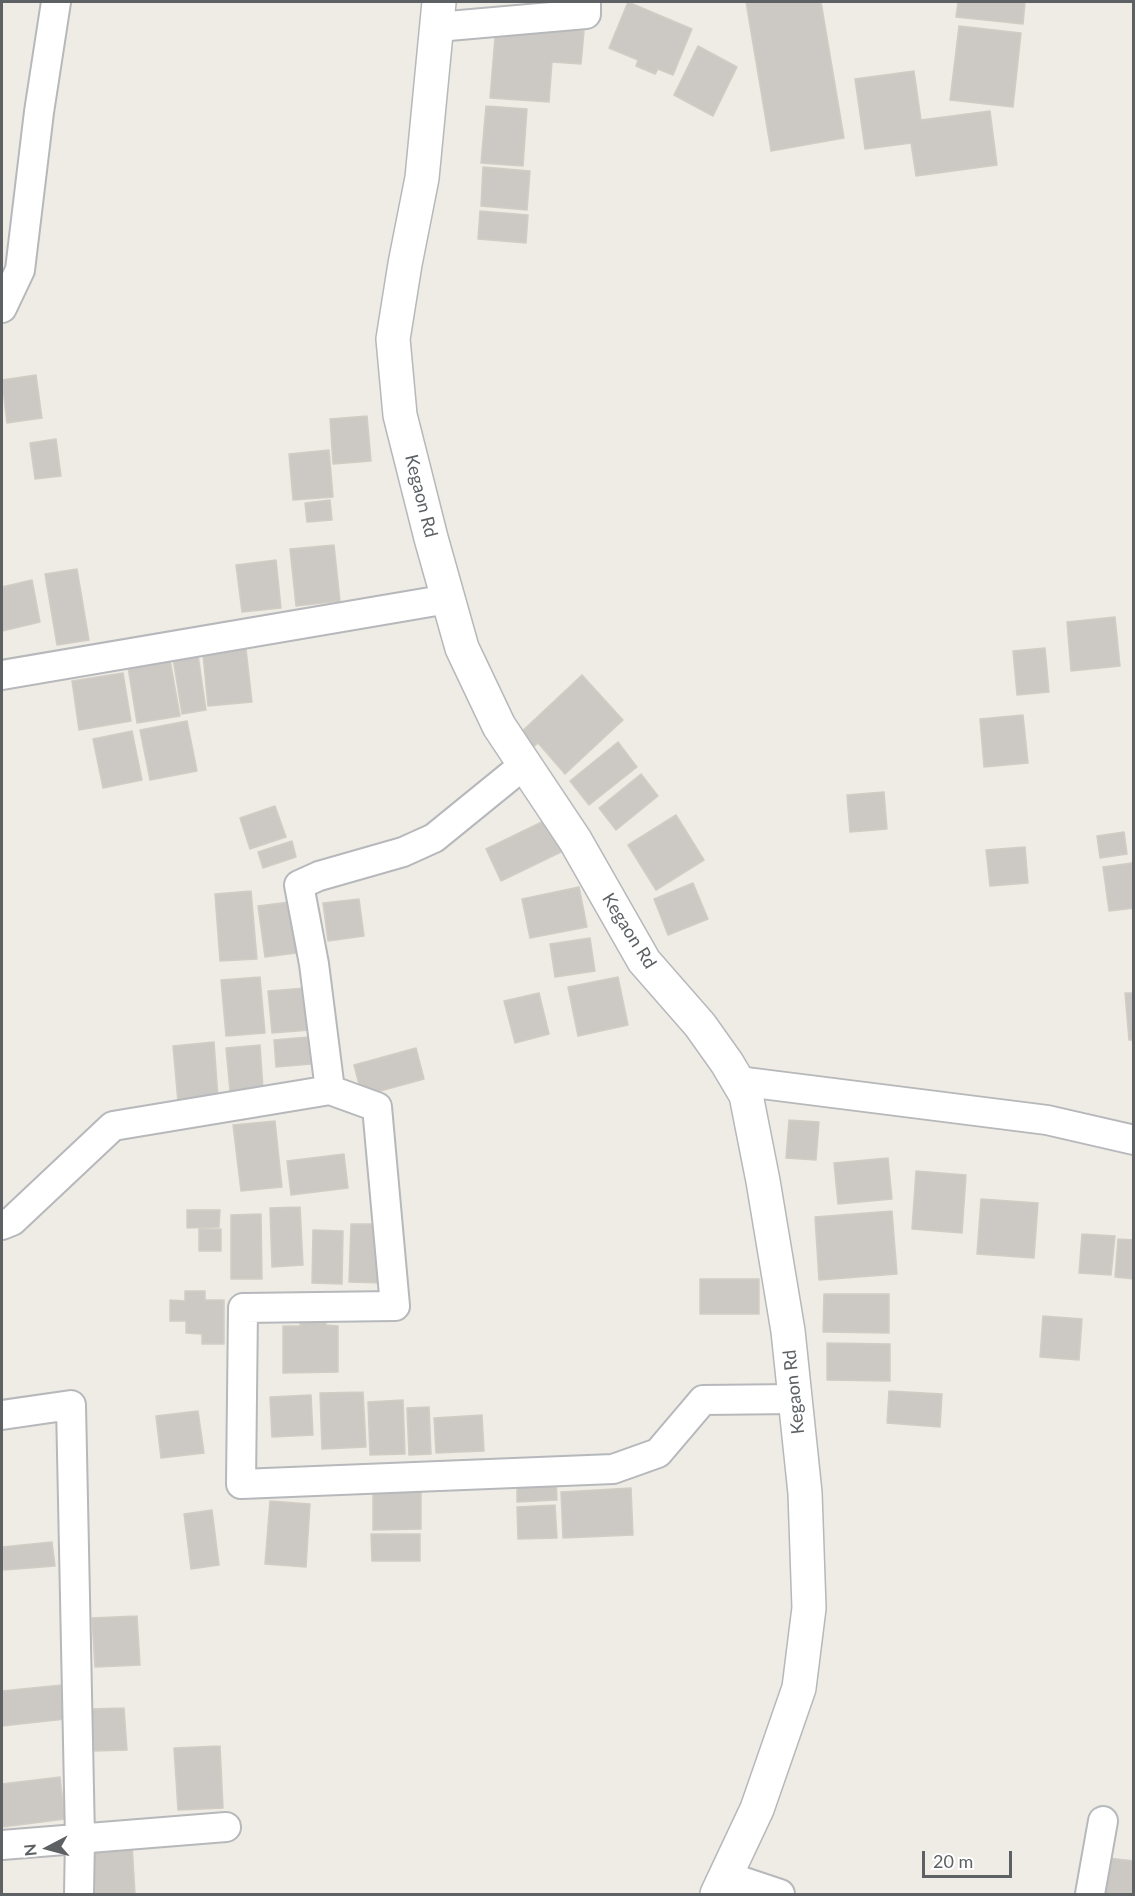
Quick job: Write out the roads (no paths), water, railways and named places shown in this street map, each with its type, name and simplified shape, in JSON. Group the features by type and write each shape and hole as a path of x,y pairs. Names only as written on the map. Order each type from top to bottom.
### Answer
{"street":[{"path":"2,308 20,270 39,112 56,2"},
{"path":"438,14 586,14 586,2"},
{"name":"Kegaon Rd","path":"438,14 422,178 393,339 400,415 448,599 462,648 499,726 575,840 644,961 700,1025 727,1062 746,1095 788,1331 805,1493 809,1608 799,1688 757,1809 722,1885"},
{"path":"2,675 448,599"},
{"path":"330,1090 314,964 299,885 319,876 403,852 434,838 525,764"},
{"path":"738,1082 1047,1120 1134,1140"},
{"path":"2,1225 12,1221 113,1126 330,1090 377,1107 395,1306 243,1308 242,1484 613,1469 658,1453 703,1400 795,1399"},
{"path":"2,1415 71,1405 80,1838 79,1894"},
{"path":"1090,1894 1102,1821"},
{"path":"2,1845 226,1827"},
{"path":"722,1885 780,1894"}]}
